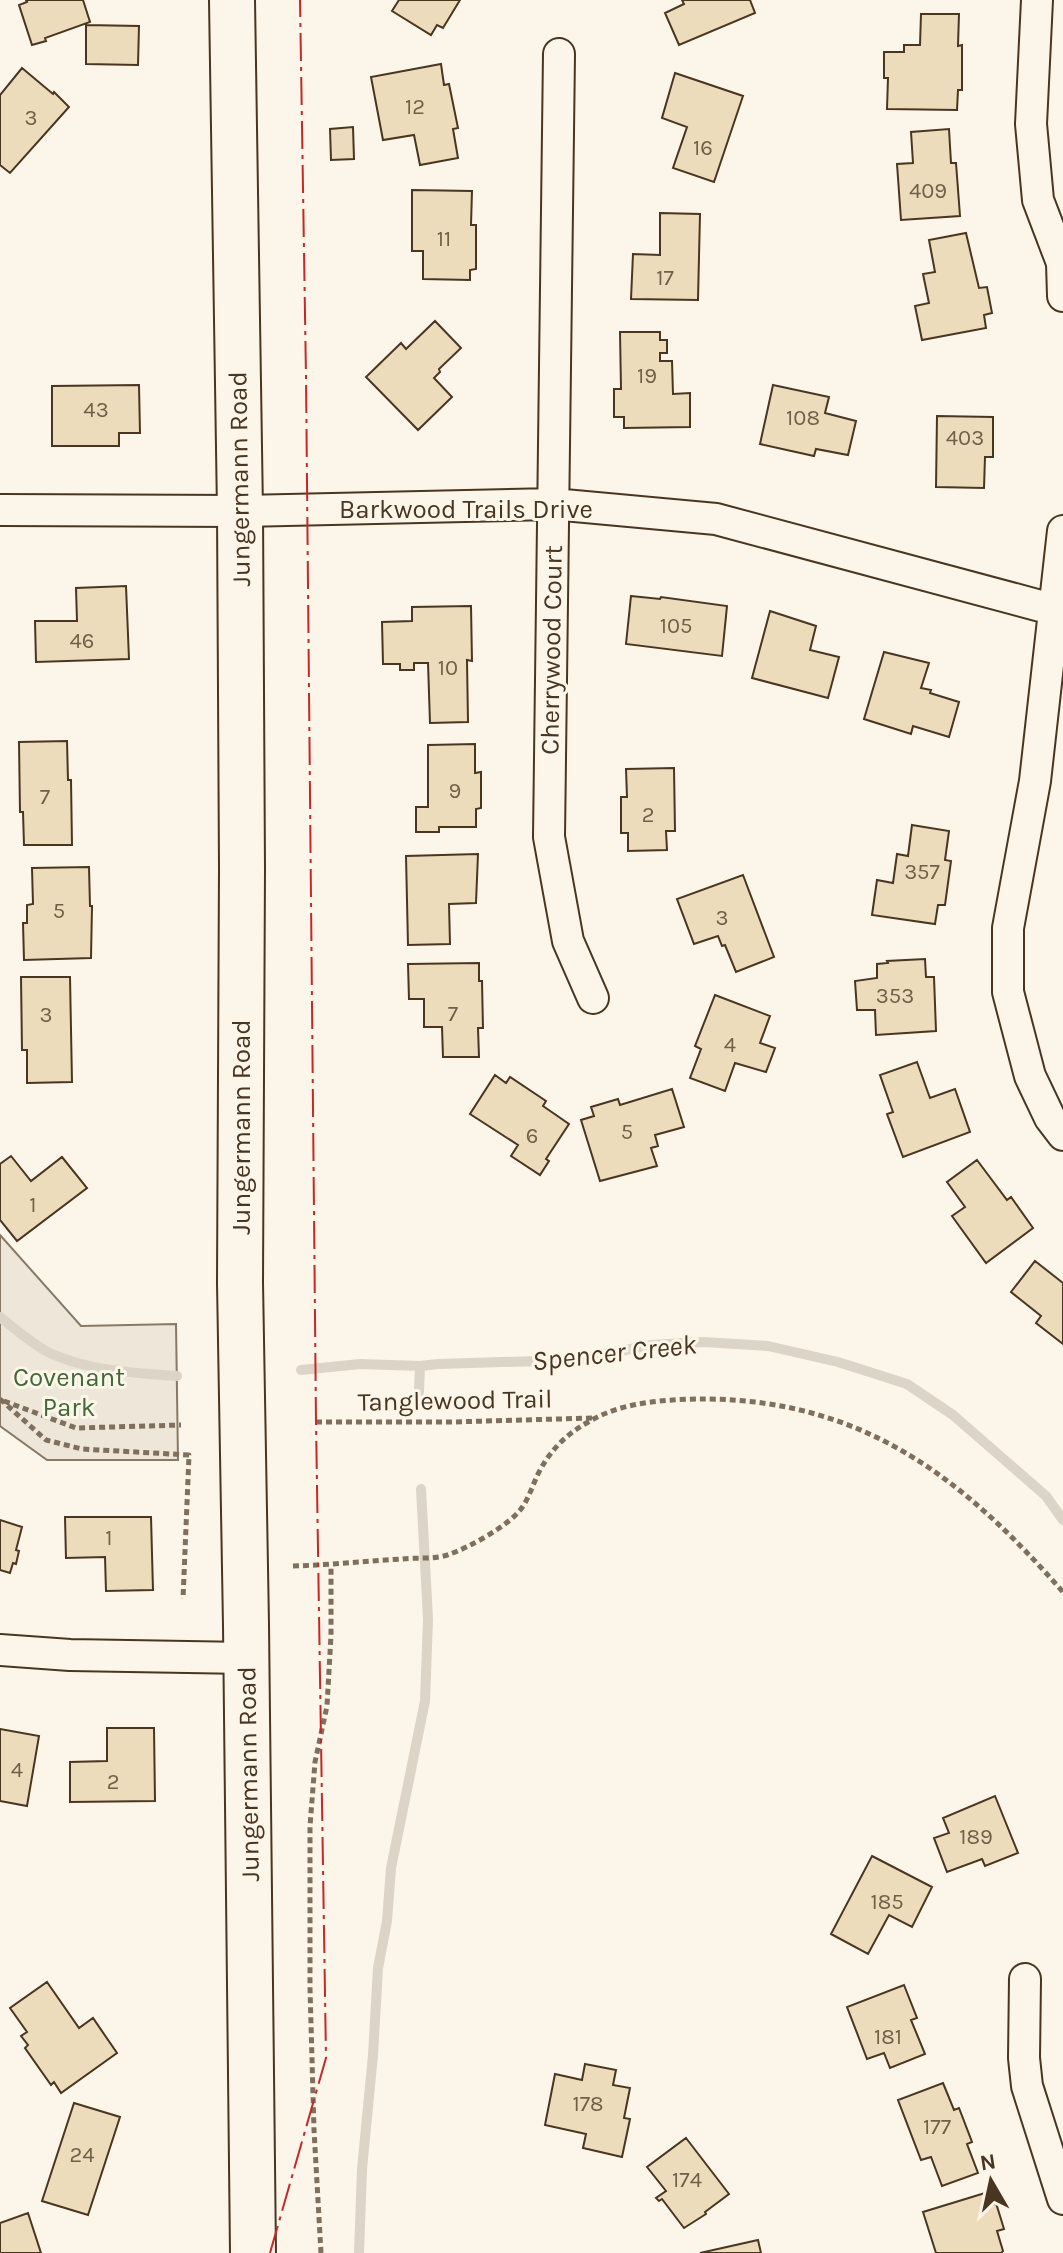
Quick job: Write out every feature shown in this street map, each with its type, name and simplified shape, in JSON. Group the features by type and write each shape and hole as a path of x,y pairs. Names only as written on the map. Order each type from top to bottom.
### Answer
{"main road":[{"name":"Jungermann Road","path":"232,0 240,511 240,1283 253,2253"}],"street":[{"path":"1037,0 1032,139 1038,200 1062,263 1063,296"},
{"name":"Cherrywood Court","path":"559,54 549,837 568,941 593,998"},
{"name":"Barkwood Trails Drive","path":"0,510 240,511 553,504 716,519 1058,610"},
{"path":"1063,531 1058,610 1035,781 1008,928 1008,992 1030,1076 1050,1118 1063,1135"},
{"path":"0,1650 70,1655 246,1658"},
{"path":"1025,1979 1024,2058 1027,2086 1063,2199"}],"path":[{"path":"0,1398 76,1428 181,1425"},
{"path":"0,1398 46,1440 82,1449 189,1455 183,1599"},
{"name":"Tanglewood Trail","path":"293,1566 448,1556 501,1528 522,1508 541,1468 566,1435 594,1418 639,1403 718,1399 757,1402 848,1424 898,1448 949,1481 1006,1531 1063,1592"},
{"name":"Tanglewood Trail","path":"316,1422 594,1418"},
{"path":"321,2253 311,2020 310,1826 315,1762 327,1706 331,1565"}],"green space":[{"name":"Covenant Park","path":"0,1235 81,1326 176,1324 178,1460 47,1460 0,1426"}],"building":[{"path":"26,0 83,0 90,22 32,45 19,5"},
{"path":"399,0 460,0 443,28 437,25 431,35 392,11"},
{"path":"682,0 750,0 755,13 679,45 665,13 684,4"},
{"path":"921,14 959,14 962,90 958,90 957,110 887,109 888,78 884,78 884,52 904,52 904,45 920,45"},
{"path":"86,25 139,26 138,65 86,64"},
{"path":"441,64 444,85 449,84 458,128 453,129 458,158 420,165 414,135 383,140 371,77"},
{"path":"22,68 69,107 10,173 0,165 0,95"},
{"path":"675,73 743,96 714,182 673,168 687,127 662,118"},
{"path":"353,127 354,159 331,160 330,129"},
{"path":"949,129 951,163 956,163 960,216 901,220 897,164 913,163 911,132"},
{"path":"412,190 472,191 471,225 476,225 476,269 470,270 470,280 423,279 423,251 412,251"},
{"path":"660,213 700,214 698,300 631,299 633,254 660,255"},
{"path":"966,233 979,288 987,287 992,313 984,315 986,328 922,340 915,306 929,303 923,274 935,272 929,240"},
{"path":"435,321 461,348 434,378 452,397 418,430 366,377 401,343 406,349"},
{"path":"620,332 660,332 660,340 667,340 667,353 660,353 660,361 672,361 673,394 690,393 690,427 624,428 624,417 614,417 614,389 621,389"},
{"path":"139,385 140,433 119,433 119,446 52,446 52,386"},
{"path":"773,385 829,397 825,413 856,421 848,455 816,449 814,456 760,444"},
{"path":"937,416 993,417 993,457 985,457 984,488 936,487"},
{"path":"126,586 129,659 36,662 35,621 77,621 76,588"},
{"path":"631,596 727,606 722,656 626,644"},
{"path":"471,606 472,661 467,660 468,722 430,723 428,663 414,663 414,670 400,670 400,664 383,664 382,622 412,621 412,607"},
{"path":"770,611 816,626 810,650 839,657 828,698 752,678"},
{"path":"884,652 929,663 921,688 959,702 949,737 913,726 911,734 864,719"},
{"path":"67,741 72,845 24,845 19,742"},
{"path":"475,744 475,773 481,772 481,808 476,809 476,827 439,827 439,832 416,832 416,807 428,807 428,745"},
{"path":"674,768 675,831 666,831 667,850 628,851 628,833 621,833 621,797 627,797 626,769"},
{"path":"912,825 949,831 945,860 951,861 945,905 938,905 935,924 872,915 877,880 893,883 897,854 908,856"},
{"path":"478,854 476,903 449,904 450,944 408,945 406,856"},
{"path":"89,867 91,958 24,960 23,923 27,923 27,905 33,904 32,868"},
{"path":"743,875 774,957 736,972 718,936 694,944 677,899"},
{"path":"925,959 926,977 934,977 936,1031 876,1035 875,1010 857,1010 855,981 877,978 877,964"},
{"path":"479,963 483,1028 478,1028 479,1057 443,1057 442,1027 424,1027 424,999 409,999 408,964"},
{"path":"21,977 70,977 72,1082 27,1083 27,1050 22,1050"},
{"path":"715,995 770,1016 760,1043 775,1048 766,1072 735,1063 725,1091 690,1078 701,1049 695,1046"},
{"path":"917,1062 930,1098 955,1089 970,1132 903,1157 887,1114 893,1112 880,1075"},
{"path":"495,1075 506,1083 510,1077 546,1101 543,1106 569,1124 546,1159 549,1161 540,1175 511,1156 518,1145 470,1114"},
{"path":"672,1089 684,1127 655,1135 658,1146 651,1148 657,1166 600,1181 581,1120 594,1116 591,1107 618,1099 620,1105"},
{"path":"11,1156 31,1181 62,1157 87,1188 17,1241 0,1220 0,1164"},
{"path":"977,1160 1007,1200 1011,1197 1033,1228 986,1263 952,1216 965,1207 947,1182"},
{"path":"1035,1261 1063,1283 1063,1344 1036,1323 1041,1316 1011,1292"},
{"path":"65,1517 151,1517 153,1590 106,1591 105,1557 66,1558"},
{"path":"0,1520 22,1527 16,1564 13,1563 10,1573 0,1570"},
{"path":"107,1728 154,1728 155,1801 70,1802 70,1762 107,1761"},
{"path":"0,1729 39,1736 27,1806 0,1801"},
{"path":"995,1796 1018,1853 985,1866 982,1859 947,1872 934,1838 949,1833 943,1818"},
{"path":"872,1856 932,1887 912,1927 889,1915 868,1954 831,1934"},
{"path":"47,1982 79,2028 93,2018 117,2053 61,2093 54,2082 51,2085 25,2048 28,2045 21,2036 27,2032 10,2008"},
{"path":"904,1985 917,2018 911,2020 925,2054 890,2068 884,2053 867,2059 847,2007"},
{"path":"585,2064 616,2070 613,2085 630,2088 624,2118 630,2119 622,2157 583,2148 586,2134 545,2125 555,2074 582,2080"},
{"path":"943,2083 954,2110 959,2108 972,2142 967,2144 978,2173 942,2186 931,2157 921,2160 898,2100"},
{"path":"74,2103 120,2117 88,2215 42,2201"},
{"path":"686,2138 729,2194 684,2228 662,2199 659,2201 656,2198 666,2191 647,2167"},
{"path":"985,2193 990,2206 996,2203 1004,2229 997,2231 1003,2251 936,2253 923,2212"},
{"path":"28,2213 41,2253 0,2253 0,2223"},
{"path":"758,2240 761,2253 700,2253"}],"waterway":[{"name":"Spencer Creek","path":"0,1317 39,1347 67,1360 113,1370 177,1376"},
{"name":"Spencer Creek","path":"301,1370 360,1364 420,1366 573,1360 652,1345 704,1342 768,1346 838,1362 907,1384 953,1415 1046,1496 1063,1520"},
{"path":"419,1392 420,1366"},
{"path":"359,2253 362,2169 378,1968 387,1921 391,1868 425,1701 428,1619 421,1489"}],"power":[{"path":"270,2253 326,2058 300,0"}]}
